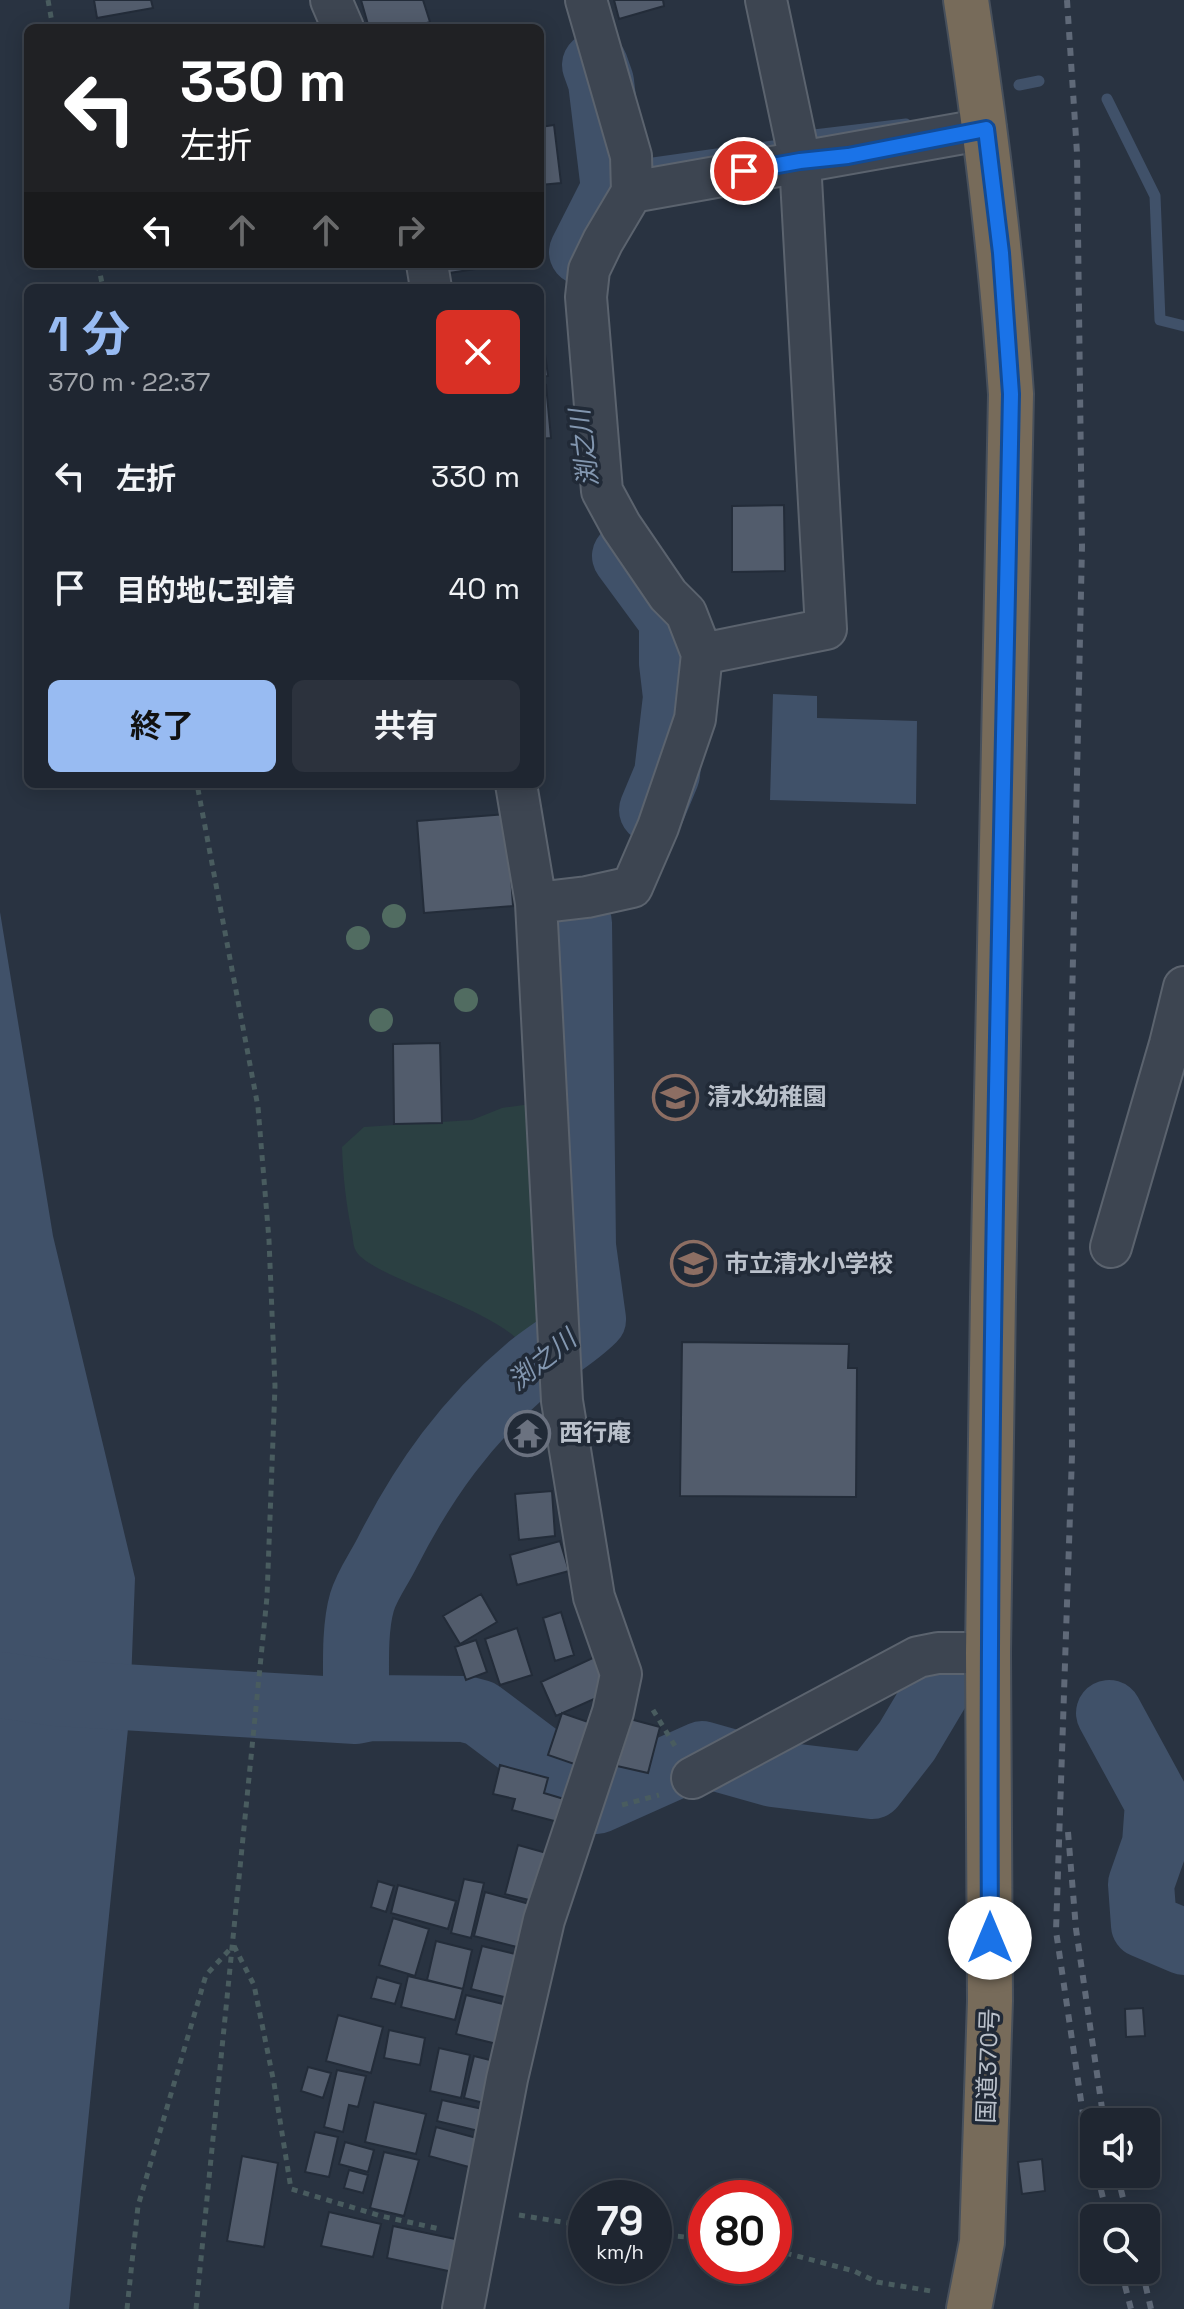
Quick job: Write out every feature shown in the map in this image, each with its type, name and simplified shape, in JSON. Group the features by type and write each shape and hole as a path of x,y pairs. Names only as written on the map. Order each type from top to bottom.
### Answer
{"highway":[{"name":"国道370号","path":"966,0 1001,253 1011,394 988,1653 990,2001 982,2242 970,2303"}],"street":[{"path":"331,0 341,24"},
{"path":"536,903 587,897 632,887 663,813 695,719 702,654 686,613 668,595 621,526 602,491 586,297 589,270 632,192 631,156 586,0"},
{"path":"702,654 826,629 800,161 766,0"},
{"path":"632,192 800,161 848,156 986,129"},
{"path":"463,2309 507,2079 544,1920 613,1712 621,1674 594,1597 562,1401 536,903 517,788"},
{"path":"1111,1247 1184,987"},
{"path":"710,1768 918,1657 938,1653 988,1653"}],"path":[{"path":"48,0 52,24"},
{"path":"196,2309 267,1597 275,1386 269,1240 258,1107 198,788"},
{"path":"611,1807 676,1789 710,1768"},
{"path":"233,1946 254,1985 291,2189 381,2216 450,2231"},
{"path":"127,2309 138,2206 146,2177 206,1975 233,1946"},
{"path":"512,2214 568,2223"},
{"path":"792,2255 854,2271 877,2282 970,2303"}],"green space":[{"path":"537,1103 547,1329 532,1335 522,1344 485,1317 383,1271 356,1251 346,1201 342,1147 364,1127 472,1120 502,1108"}],"water":[{"path":"773,694 817,696 817,718 917,721 916,804 770,800"},
{"path":"0,912 53,1236 135,1578 130,1709 69,2309 0,2309"}],"building":[{"path":"94,0 151,0 153,8 97,18"},
{"path":"361,0 423,0 430,22 424,24 368,24"},
{"path":"614,0 663,0 664,6 619,19"},
{"path":"554,125 561,183 544,185 544,126"},
{"path":"448,268 482,268 449,273"},
{"path":"544,347 548,376 544,376"},
{"path":"544,385 551,438 544,439"},
{"path":"784,505 785,571 732,572 732,506"},
{"path":"507,814 513,906 424,913 417,821"},
{"path":"440,1043 442,1123 394,1124 393,1044"},
{"path":"682,1342 849,1344 848,1368 857,1368 856,1497 680,1496"},
{"path":"538,1415 542,1450 517,1452 513,1417"},
{"path":"552,1491 555,1536 519,1540 515,1494"},
{"path":"560,1541 569,1571 517,1585 510,1555"},
{"path":"481,1594 497,1622 460,1644 443,1616"},
{"path":"561,1612 574,1655 555,1661 543,1618"},
{"path":"517,1628 532,1675 500,1685 485,1639"},
{"path":"476,1640 487,1672 466,1680 455,1647"},
{"path":"597,1656 612,1691 556,1716 541,1682"},
{"path":"562,1713 594,1724 580,1766 548,1755"},
{"path":"630,1719 660,1727 648,1773 617,1766"},
{"path":"500,1765 548,1778 544,1793 564,1799 558,1822 512,1810 515,1799 493,1794"},
{"path":"518,1845 550,1854 537,1902 505,1894"},
{"path":"464,1879 484,1883 471,1938 451,1933"},
{"path":"378,1881 394,1886 386,1912 371,1907"},
{"path":"398,1885 456,1901 448,1929 391,1913"},
{"path":"485,1892 537,1906 525,1949 474,1936"},
{"path":"393,1918 429,1929 415,1976 379,1965"},
{"path":"436,1941 472,1950 463,1989 427,1980"},
{"path":"482,1946 519,1955 508,1998 471,1989"},
{"path":"408,1976 463,1989 455,2020 401,2007"},
{"path":"377,1977 401,1984 395,2004 371,1998"},
{"path":"466,1995 511,2006 501,2045 456,2034"},
{"path":"1143,2008 1145,2036 1126,2037 1125,2009"},
{"path":"338,2015 383,2027 371,2073 326,2061"},
{"path":"389,2030 425,2038 420,2065 384,2058"},
{"path":"439,2048 470,2055 461,2098 430,2091"},
{"path":"474,2056 498,2062 488,2104 464,2098"},
{"path":"308,2067 331,2073 323,2098 301,2091"},
{"path":"337,2070 366,2076 358,2107 349,2105 343,2132 324,2127"},
{"path":"442,2100 487,2110 483,2132 437,2121"},
{"path":"374,2102 426,2114 416,2154 365,2142"},
{"path":"436,2127 484,2140 476,2169 429,2156"},
{"path":"315,2132 338,2137 329,2177 305,2172"},
{"path":"345,2142 374,2150 368,2172 339,2164"},
{"path":"384,2152 419,2160 404,2216 370,2208"},
{"path":"242,2156 278,2163 264,2247 227,2241"},
{"path":"1042,2159 1045,2191 1022,2194 1018,2162"},
{"path":"349,2170 368,2175 363,2193 344,2188"},
{"path":"329,2212 381,2224 373,2257 321,2246"},
{"path":"393,2226 460,2240 453,2272 387,2258"}],"waterway":[{"name":"渕之川","path":"582,252 614,189 601,82 595,65"},
{"path":"1019,85 1039,81"},
{"path":"1107,99 1155,196 1160,320 1184,326"},
{"path":"814,135 906,124"},
{"path":"646,164 773,146"},
{"name":"渕之川","path":"625,556 672,620 676,697 667,774 652,810"},
{"name":"渕之川","path":"356,1711 356,1641 362,1602 416,1501 449,1452 486,1408 530,1367 593,1319 583,1246 579,923"},
{"path":"0,1685 56,1693 356,1711 371,1708 465,1709 480,1713 597,1801 702,1754 773,1774 872,1786 907,1741 951,1667"},
{"path":"1109,1713 1158,1803 1155,1844 1141,1884 1144,1925 1184,1942"}],"railway":[{"path":"1067,0 1077,153 1082,546 1071,1050 1072,1455 1056,1931 1082,2108"},
{"path":"1068,1832 1076,1929 1102,2108"},
{"path":"1100,2188 1104,2204"},
{"path":"1120,2188 1124,2204"},
{"path":"1125,2284 1131,2309"},
{"path":"1145,2284 1151,2309"}],"place":[{"name":"清水幼稚園","path":"676,1097"},
{"name":"市立清水小学校","path":"694,1264"},
{"name":"西行庵","path":"528,1433"}],"route":[{"path":"744,171 848,156 986,129 1001,253 1011,394 988,1653 990,1938"}]}
